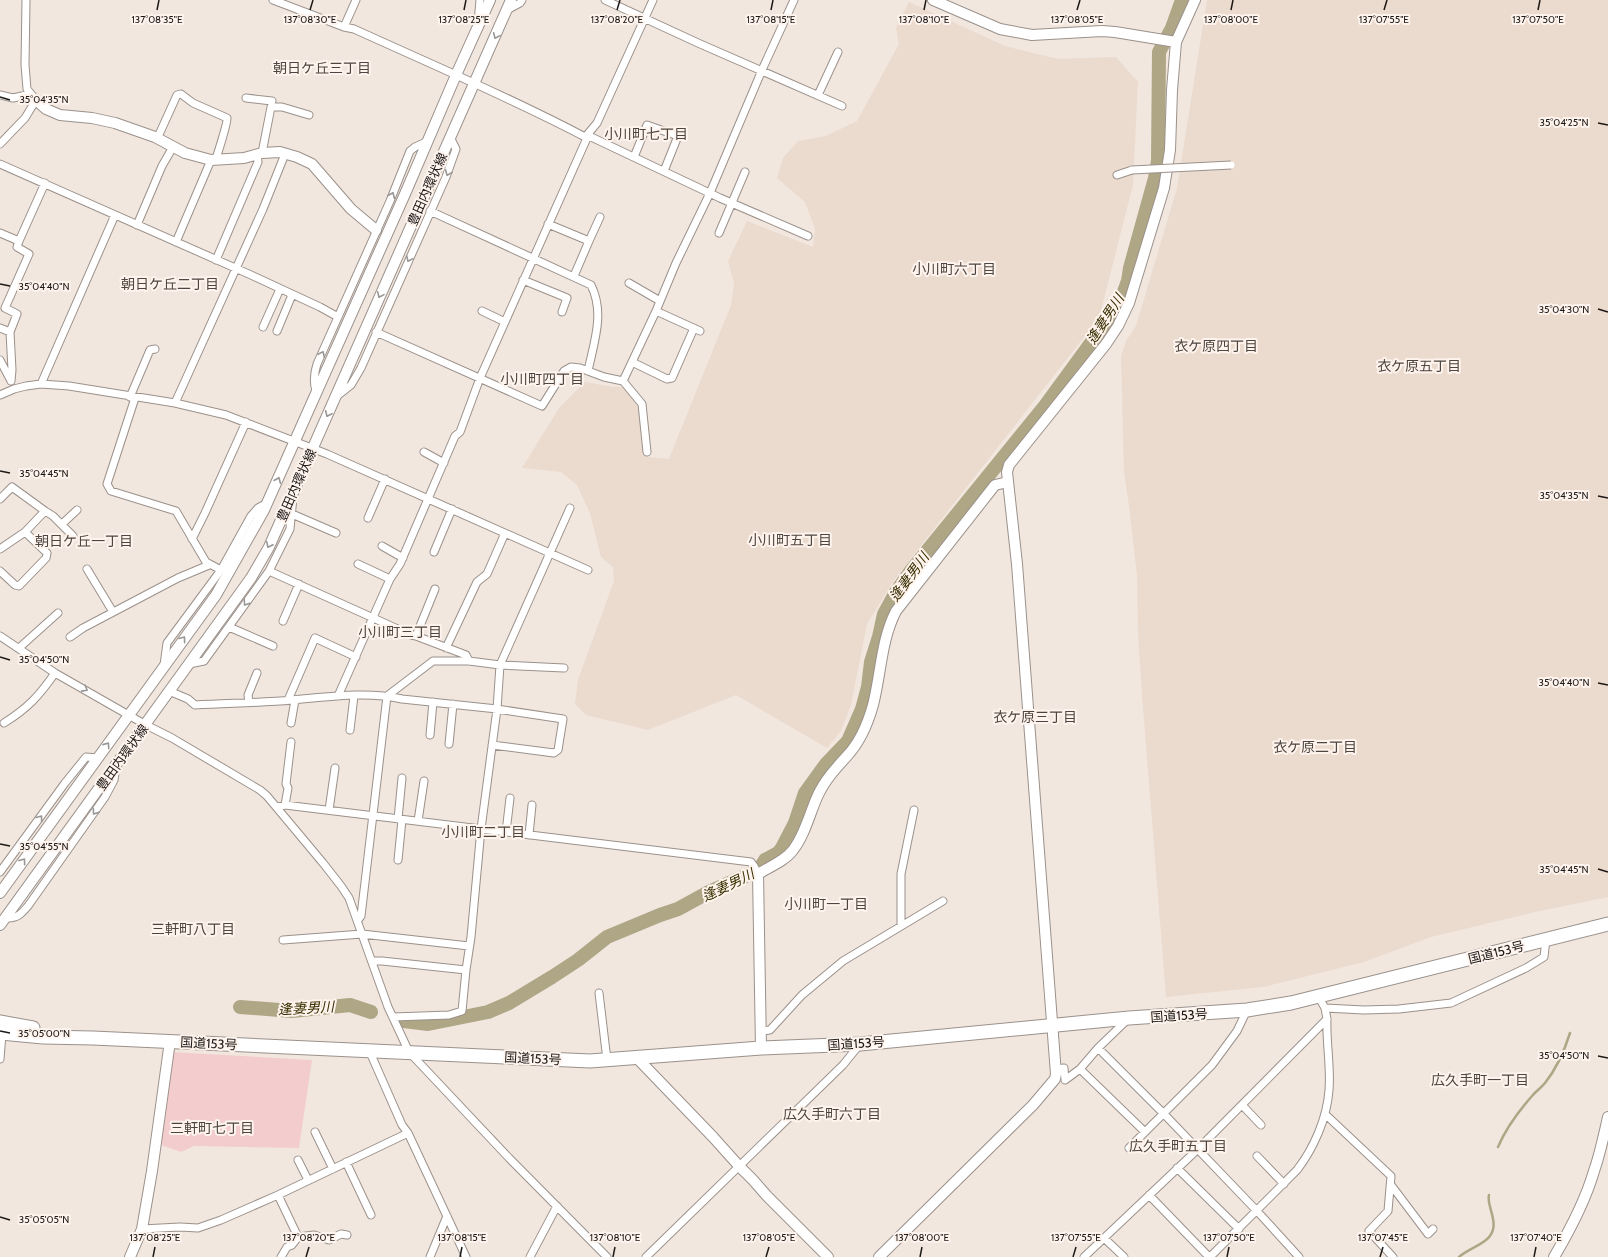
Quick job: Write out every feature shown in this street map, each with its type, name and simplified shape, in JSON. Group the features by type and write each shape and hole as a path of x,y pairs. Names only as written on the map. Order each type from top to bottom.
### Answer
{"highway":[{"name":"国道153号","path":"1,1030 43,1037 170,1041 590,1061 760,1048 860,1044 1129,1018 1247,1010 1291,1003 1608,924"}],"street":[{"path":"26,0 25,65 28,89 33,97 46,110 60,115 92,118 115,123 157,139 185,153 214,160 244,158 260,154 280,152 312,164 351,209 376,230"},
{"path":"273,0 344,27 354,29 456,75 475,82 513,100 531,111 587,137 634,157 731,203 808,236"},
{"path":"344,27 356,0"},
{"path":"478,27 480,0"},
{"name":"豊田内環状線","path":"0,893 216,595 268,502 490,0"},
{"name":"豊田内環状線","path":"3,921 251,578 268,547 336,397 511,0"},
{"path":"507,10 520,3 522,0"},
{"path":"605,0 698,43 842,106"},
{"path":"338,696 374,618 390,579 403,558 456,436 460,432 480,378 532,258 587,137 597,122 653,0"},
{"path":"623,381 656,311 678,257 710,193 762,70 794,0"},
{"path":"933,0 1000,29 1012,32 1032,35 1102,31 1173,41"},
{"path":"879,1257 1046,1092 1055,1079 1053,1025 1017,564 1007,472 1009,465 1106,344 1118,326 1129,303 1162,197 1168,170 1172,122 1173,41 1195,0"},
{"path":"818,95 838,52"},
{"path":"157,139 177,95 181,94 193,103 227,118 228,122 214,160 176,242"},
{"path":"0,95 12,98 33,97"},
{"path":"0,144 25,118 33,97"},
{"path":"246,98 272,101 282,107 309,115"},
{"path":"216,260 258,162 272,101"},
{"path":"634,157 647,124 678,136 664,171"},
{"path":"336,397 351,385 360,368 446,177 456,149 450,137"},
{"path":"316,391 314,384 314,372 410,151 428,141"},
{"path":"137,225 162,166 173,147"},
{"path":"175,403 237,269 285,154"},
{"path":"0,164 237,269 320,307 338,317"},
{"path":"1117,175 1132,170 1231,165"},
{"path":"719,232 745,172"},
{"path":"11,381 12,370 10,332 17,314 5,308 29,254 18,247 19,241 45,183"},
{"path":"430,211 591,285 595,293 599,320 588,371"},
{"path":"41,384 115,215"},
{"path":"574,276 600,217"},
{"path":"548,224 589,241"},
{"path":"0,233 19,241"},
{"path":"400,251 412,245 418,239"},
{"path":"362,262 366,281"},
{"path":"393,265 396,273 397,285"},
{"path":"523,280 567,298 562,312"},
{"path":"629,283 660,301"},
{"path":"263,327 280,289"},
{"path":"277,331 292,295"},
{"path":"482,310 505,322"},
{"path":"632,362 667,379 672,378 697,329 656,311"},
{"path":"0,328 10,332"},
{"path":"376,332 542,406 564,372 571,367 580,368 623,381 642,404 646,452"},
{"path":"155,349 150,350 132,397 107,484 111,491 176,511 209,565 221,570"},
{"path":"0,360 14,389"},
{"path":"0,395 14,389 41,384 70,386 175,403 226,415 312,448 385,479 588,570"},
{"path":"192,538 205,513 246,422"},
{"path":"424,452 444,463"},
{"path":"368,518 385,479"},
{"path":"758,874 794,849 823,785 859,740 868,721 873,704 887,635 896,611 995,484 1008,482"},
{"path":"0,499 12,487 62,524 73,536"},
{"path":"189,664 204,661 269,571 290,529 293,492"},
{"path":"164,665 167,643 221,570 251,516 258,508 268,502"},
{"path":"393,1017 449,1015 462,1011 481,829 497,709 500,665 548,553 570,508"},
{"path":"434,552 452,509"},
{"path":"62,524 76,510"},
{"path":"0,549 25,532 45,511"},
{"path":"292,514 336,533"},
{"path":"0,570 15,585 18,586 46,558 47,553 25,532"},
{"path":"446,648 477,582 487,574 505,533"},
{"path":"382,546 403,558"},
{"path":"358,564 390,579"},
{"path":"70,637 83,628 154,592 178,578 209,565"},
{"path":"87,569 113,612"},
{"path":"269,571 411,635 466,655 469,661"},
{"path":"283,621 299,584"},
{"path":"416,636 435,589"},
{"path":"19,648 58,613"},
{"path":"229,627 273,646"},
{"path":"0,636 55,673 146,725 172,738 260,790 277,807 349,898 393,1017 409,1052 509,1158 607,1257"},
{"path":"291,723 291,700 315,638 356,657"},
{"path":"358,920 361,916 387,696 433,661 469,661 500,665 564,668"},
{"path":"4,723 23,711 40,694 55,673"},
{"path":"249,702 248,695 258,673"},
{"path":"169,691 188,699 195,705 338,696 387,696 402,700 497,709 563,719 558,750 554,753 492,745"},
{"path":"350,730 354,696"},
{"path":"430,735 433,702"},
{"path":"450,744 454,704"},
{"path":"285,804 288,788 286,784 291,742"},
{"path":"0,872 65,783 86,757 98,758"},
{"path":"3,921 8,918 21,915 25,910 105,797 114,780 116,765"},
{"path":"329,810 335,768"},
{"path":"398,860 402,778"},
{"path":"418,821 424,781"},
{"path":"506,832 510,798"},
{"path":"277,807 285,804 751,862 758,874 760,1048"},
{"path":"529,835 532,805"},
{"path":"901,926 901,874 914,810"},
{"path":"761,1031 770,1030 802,995 843,962 943,901"},
{"path":"283,940 362,934 469,946"},
{"path":"1325,1008 1364,1010 1399,1009 1451,1003 1526,968 1544,957 1546,939"},
{"path":"372,961 466,970"},
{"path":"599,993 607,1060"},
{"path":"1150,1195 1210,1257 1284,1184 1306,1158 1325,1114 1329,1090 1327,1019 1325,1008 1318,996"},
{"path":"1129,1148 1222,1054 1237,1031 1247,1010"},
{"path":"1055,1069 1064,1068 1065,1080 1080,1068 1129,1018"},
{"path":"1084,1257 1198,1149 1327,1019"},
{"path":"0,1058 1,1030"},
{"path":"130,1257 142,1229 152,1171 170,1041"},
{"path":"646,1257 842,1066 860,1044"},
{"path":"1098,1048 1198,1149 1299,1257"},
{"path":"369,1050 402,1125 408,1133 466,1257"},
{"path":"637,1058 828,1257"},
{"path":"1080,1068 1145,1132"},
{"path":"1242,1105 1261,1125"},
{"path":"1325,1114 1391,1176 1388,1211 1369,1231 1393,1257"},
{"path":"1554,1257 1575,1219 1587,1191 1595,1170 1608,1120"},
{"path":"315,1132 333,1168"},
{"path":"142,1229 180,1227 198,1228 278,1195 408,1133"},
{"path":"1257,1156 1284,1184"},
{"path":"298,1160 308,1180"},
{"path":"346,1162 371,1215"},
{"path":"1177,1168 1239,1229"},
{"path":"1391,1184 1428,1234 1433,1229"},
{"path":"278,1195 298,1237"},
{"path":"530,1257 557,1206"},
{"path":"430,1257 447,1216"},
{"path":"281,1257 287,1247 292,1245 298,1237 314,1235 329,1240 341,1234 347,1235"},
{"path":"1104,1238 1124,1257"}],"shaded area":[{"path":"1207,0 1608,0 1608,897 1535,912 1431,937 1364,962 1263,987 1166,997 1142,695 1138,635 1137,576 1124,472 1121,357 1126,341 1136,326 1177,188"},
{"path":"909,2 1005,46 1058,59 1116,57 1138,82 1133,185 1099,318 894,580 867,624 851,705 841,731 827,748 736,695 648,730 586,715 575,704 578,680 614,581 613,567 601,557 590,513 577,485 561,472 522,468 559,408 585,382 613,387 625,387 643,415 647,457 669,459 731,305 734,283 728,261 747,221 813,247 815,229 805,202 777,178 783,158 798,141 826,136 857,121 899,44 896,28"},
{"path":"172,1052 312,1060 299,1148 194,1146 181,1152 161,1145"}],"waterway":[{"name":"逢妻男川","path":"404,1021 428,1024 488,1012 509,1003 578,960 607,937 678,909 709,892 759,870 765,860 778,853 782,848 795,823 805,793 826,764 848,741 862,709 868,687 871,662 884,614 896,592 910,572 1045,406 1120,303 1128,281 1130,268 1155,178 1158,161 1159,52 1172,28 1182,0"},
{"name":"逢妻男川","path":"240,1007 292,1011 350,1005 371,1012"},
{"path":"1498,1147 1517,1114 1545,1083 1557,1066 1570,1033"},
{"path":"1459,1257 1483,1242 1492,1233 1494,1227 1489,1195"}],"district":[{"name":"朝日ケ丘三丁目","path":"322,68"},
{"name":"小川町七丁目","path":"646,134"},
{"name":"小川町六丁目","path":"954,269"},
{"name":"朝日ケ丘二丁目","path":"170,284"},
{"name":"衣ケ原四丁目","path":"1216,346"},
{"name":"衣ケ原五丁目","path":"1419,366"},
{"name":"小川町四丁目","path":"542,379"},
{"name":"小川町五丁目","path":"790,540"},
{"name":"朝日ケ丘一丁目","path":"84,541"},
{"name":"小川町三丁目","path":"400,632"},
{"name":"衣ケ原三丁目","path":"1035,717"},
{"name":"衣ケ原二丁目","path":"1315,747"},
{"name":"小川町二丁目","path":"483,832"},
{"name":"小川町一丁目","path":"826,904"},
{"name":"三軒町八丁目","path":"193,929"},
{"name":"広久手町一丁目","path":"1480,1080"},
{"name":"広久手町六丁目","path":"832,1114"},
{"name":"三軒町七丁目","path":"212,1128"},
{"name":"広久手町五丁目","path":"1178,1146"}]}
